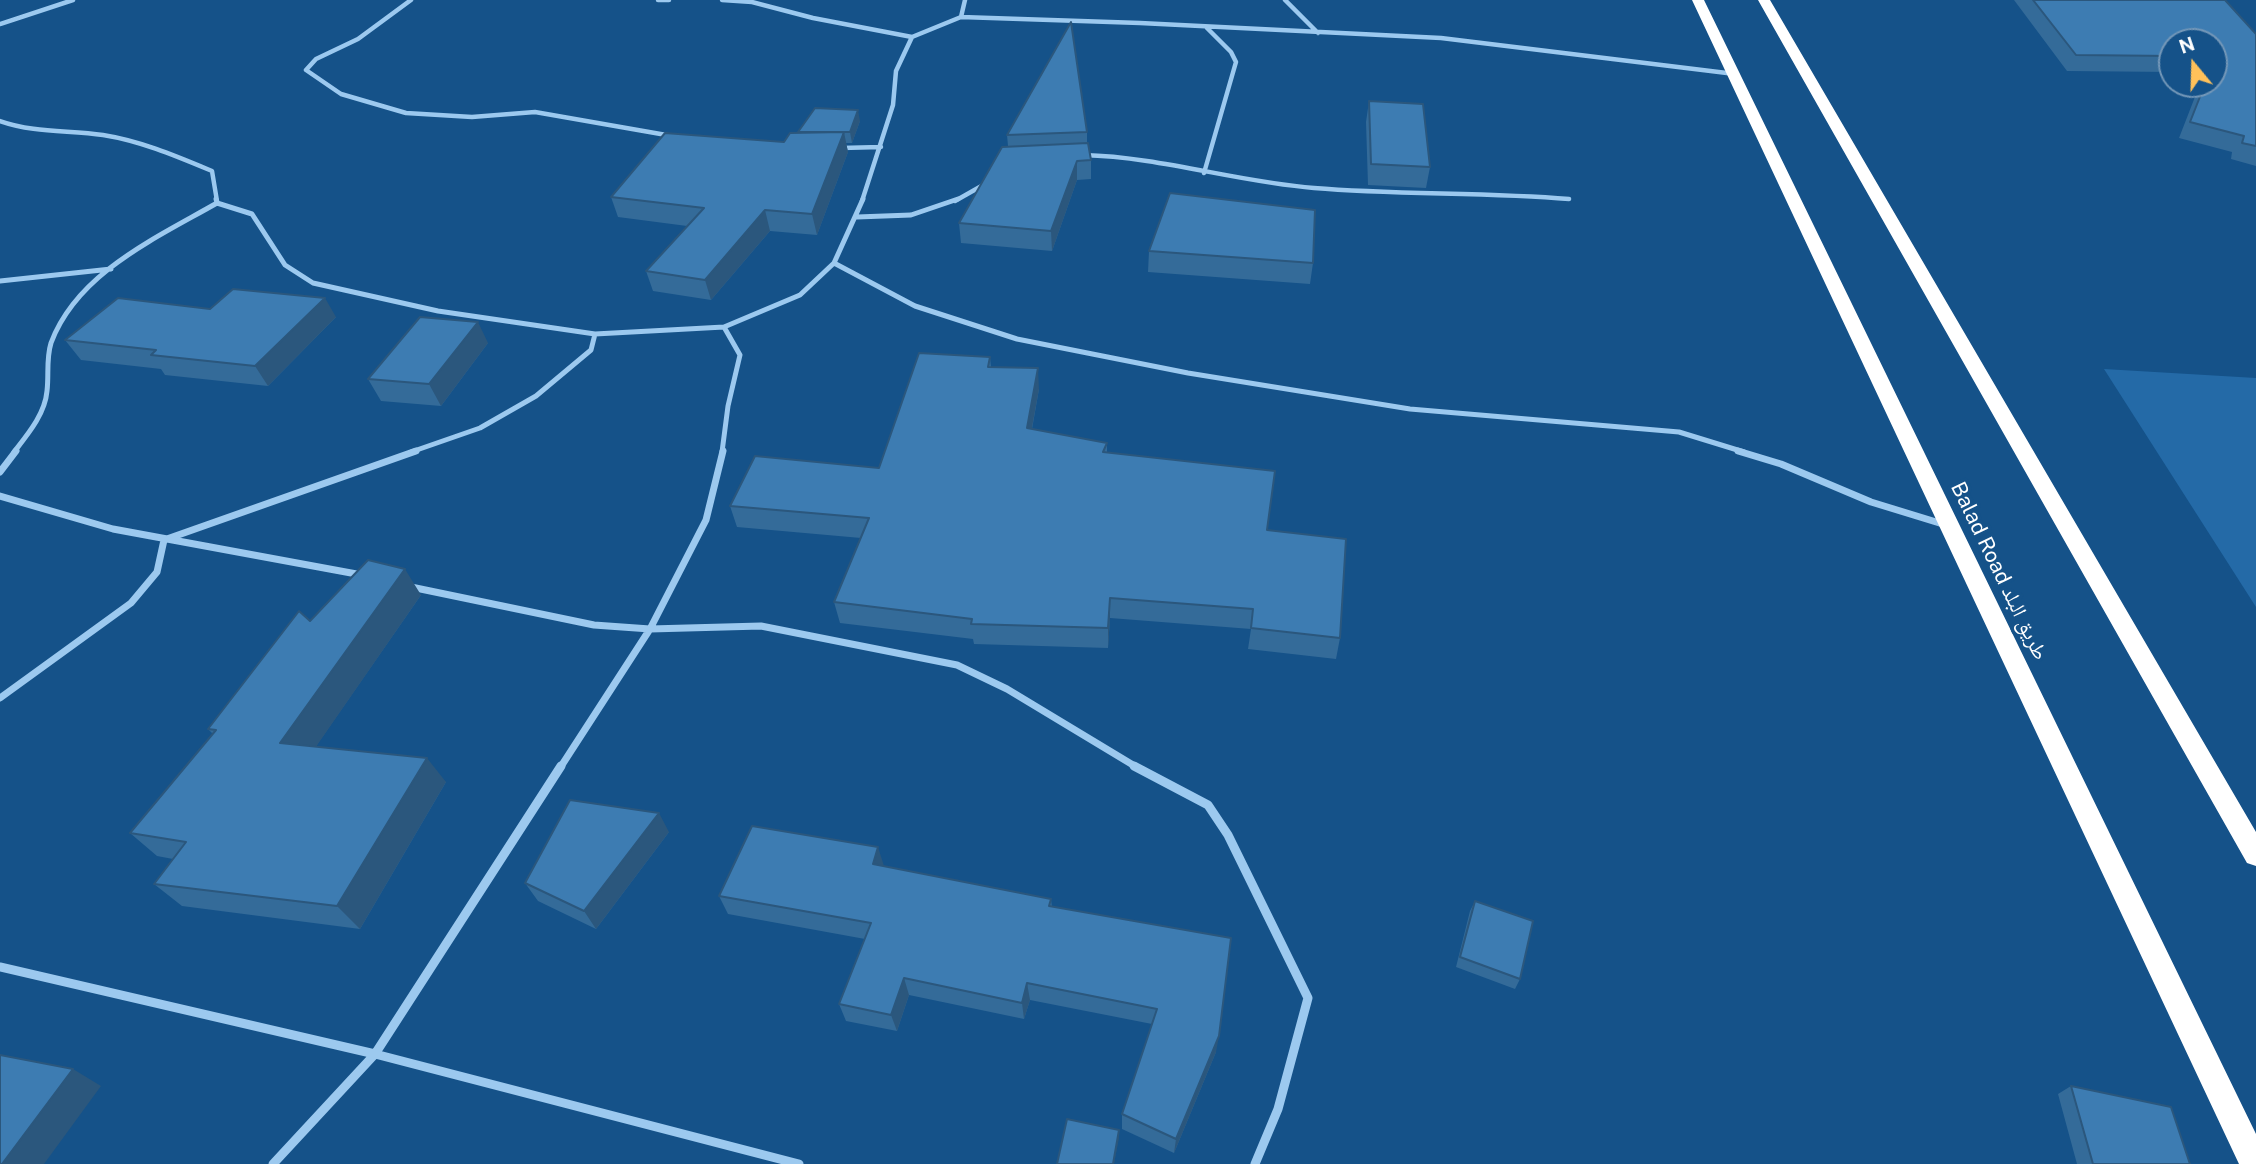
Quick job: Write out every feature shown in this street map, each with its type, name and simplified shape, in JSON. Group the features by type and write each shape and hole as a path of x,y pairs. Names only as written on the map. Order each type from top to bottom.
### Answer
{"highway":[{"name":"Balad Road طريق البلد","path":"1698,0 2255,1164"},
{"path":"1765,0 2256,855"}],"street":[{"path":"0,24 73,0"},
{"path":"411,0 358,39 316,59 306,70 318,82 362,102 419,116 469,117 534,112 684,138"},
{"path":"658,0 669,0"},
{"path":"722,0 752,2 813,18 912,37 961,17 1441,38 1735,74"},
{"path":"961,17 965,0"},
{"path":"1285,0 1318,33"},
{"path":"1204,173 1236,62 1231,52 1207,28"},
{"path":"0,472 45,403 50,346 68,309 111,269 218,203 252,214 285,265 313,283 438,311 595,334 724,327 800,295 834,263 858,217 893,105 895,71 912,37"},
{"path":"0,121 56,133 99,134 145,142 212,171 218,203"},
{"path":"831,148 881,147"},
{"path":"1077,156 1121,156 1204,173 1312,188 1449,194 1487,192 1569,199"},
{"path":"858,217 922,216 939,211 992,180"},
{"path":"834,263 915,306 1017,339 1188,373 1410,409 1679,432 1781,464 1871,502 1951,526"},
{"path":"0,281 111,269"},
{"path":"273,1164 375,1054 650,629 706,520 723,450 728,406 740,355 724,327"},
{"path":"164,540 480,428 536,396 591,350 595,334"},
{"path":"0,496 113,529 369,577"},
{"path":"0,698 131,603 157,572 164,540"},
{"path":"395,583 536,615 594,625 650,629 761,626 957,665 1007,689 1122,760 1208,804 1228,835 1308,998 1278,1109 1255,1164"},
{"path":"0,967 375,1054 799,1164"}],"shaded area":[{"path":"2104,369 2256,378 2256,607"}],"building":[{"path":"2033,0 2225,0 2256,34 2256,146 2242,143 2244,136 2190,122 2199,98 2228,98 2228,28 2158,28 2158,56 2076,55"},
{"path":"1071,22 1087,132 1007,135"},
{"path":"1369,101 1423,104 1430,167 1371,164"},
{"path":"815,108 858,110 850,132 798,132"},
{"path":"844,132 812,214 765,210 705,280 646,271 704,208 611,197 665,133 784,142 790,133"},
{"path":"1088,143 1091,160 1077,161 1051,231 959,223 1002,147"},
{"path":"1170,193 1315,210 1313,263 1149,251"},
{"path":"233,289 325,298 255,366 151,355 156,350 65,340 118,298 210,309"},
{"path":"420,317 478,322 429,384 368,379"},
{"path":"919,353 990,357 988,367 1038,368 1027,428 1107,443 1103,452 1275,471 1267,530 1346,539 1340,638 1251,628 1253,609 1110,598 1108,628 971,624 972,619 834,602 869,518 730,506 755,456 879,468"},
{"path":"368,560 405,569 280,743 427,758 337,906 154,884 186,842 130,833 216,730 208,729 299,611 310,621"},
{"path":"570,800 659,813 584,911 525,883"},
{"path":"752,826 878,847 873,864 1051,899 1049,906 1231,938 1219,1036 1176,1139 1122,1114 1157,1009 1027,983 1022,1003 904,978 891,1015 839,1004 871,923 719,896"},
{"path":"1475,901 1533,921 1520,979 1460,957"},
{"path":"0,1055 73,1069 2,1164 0,1164"},
{"path":"2071,1086 2171,1107 2190,1164 2093,1164"},
{"path":"1067,1119 1119,1130 1113,1164 1057,1164"}]}
